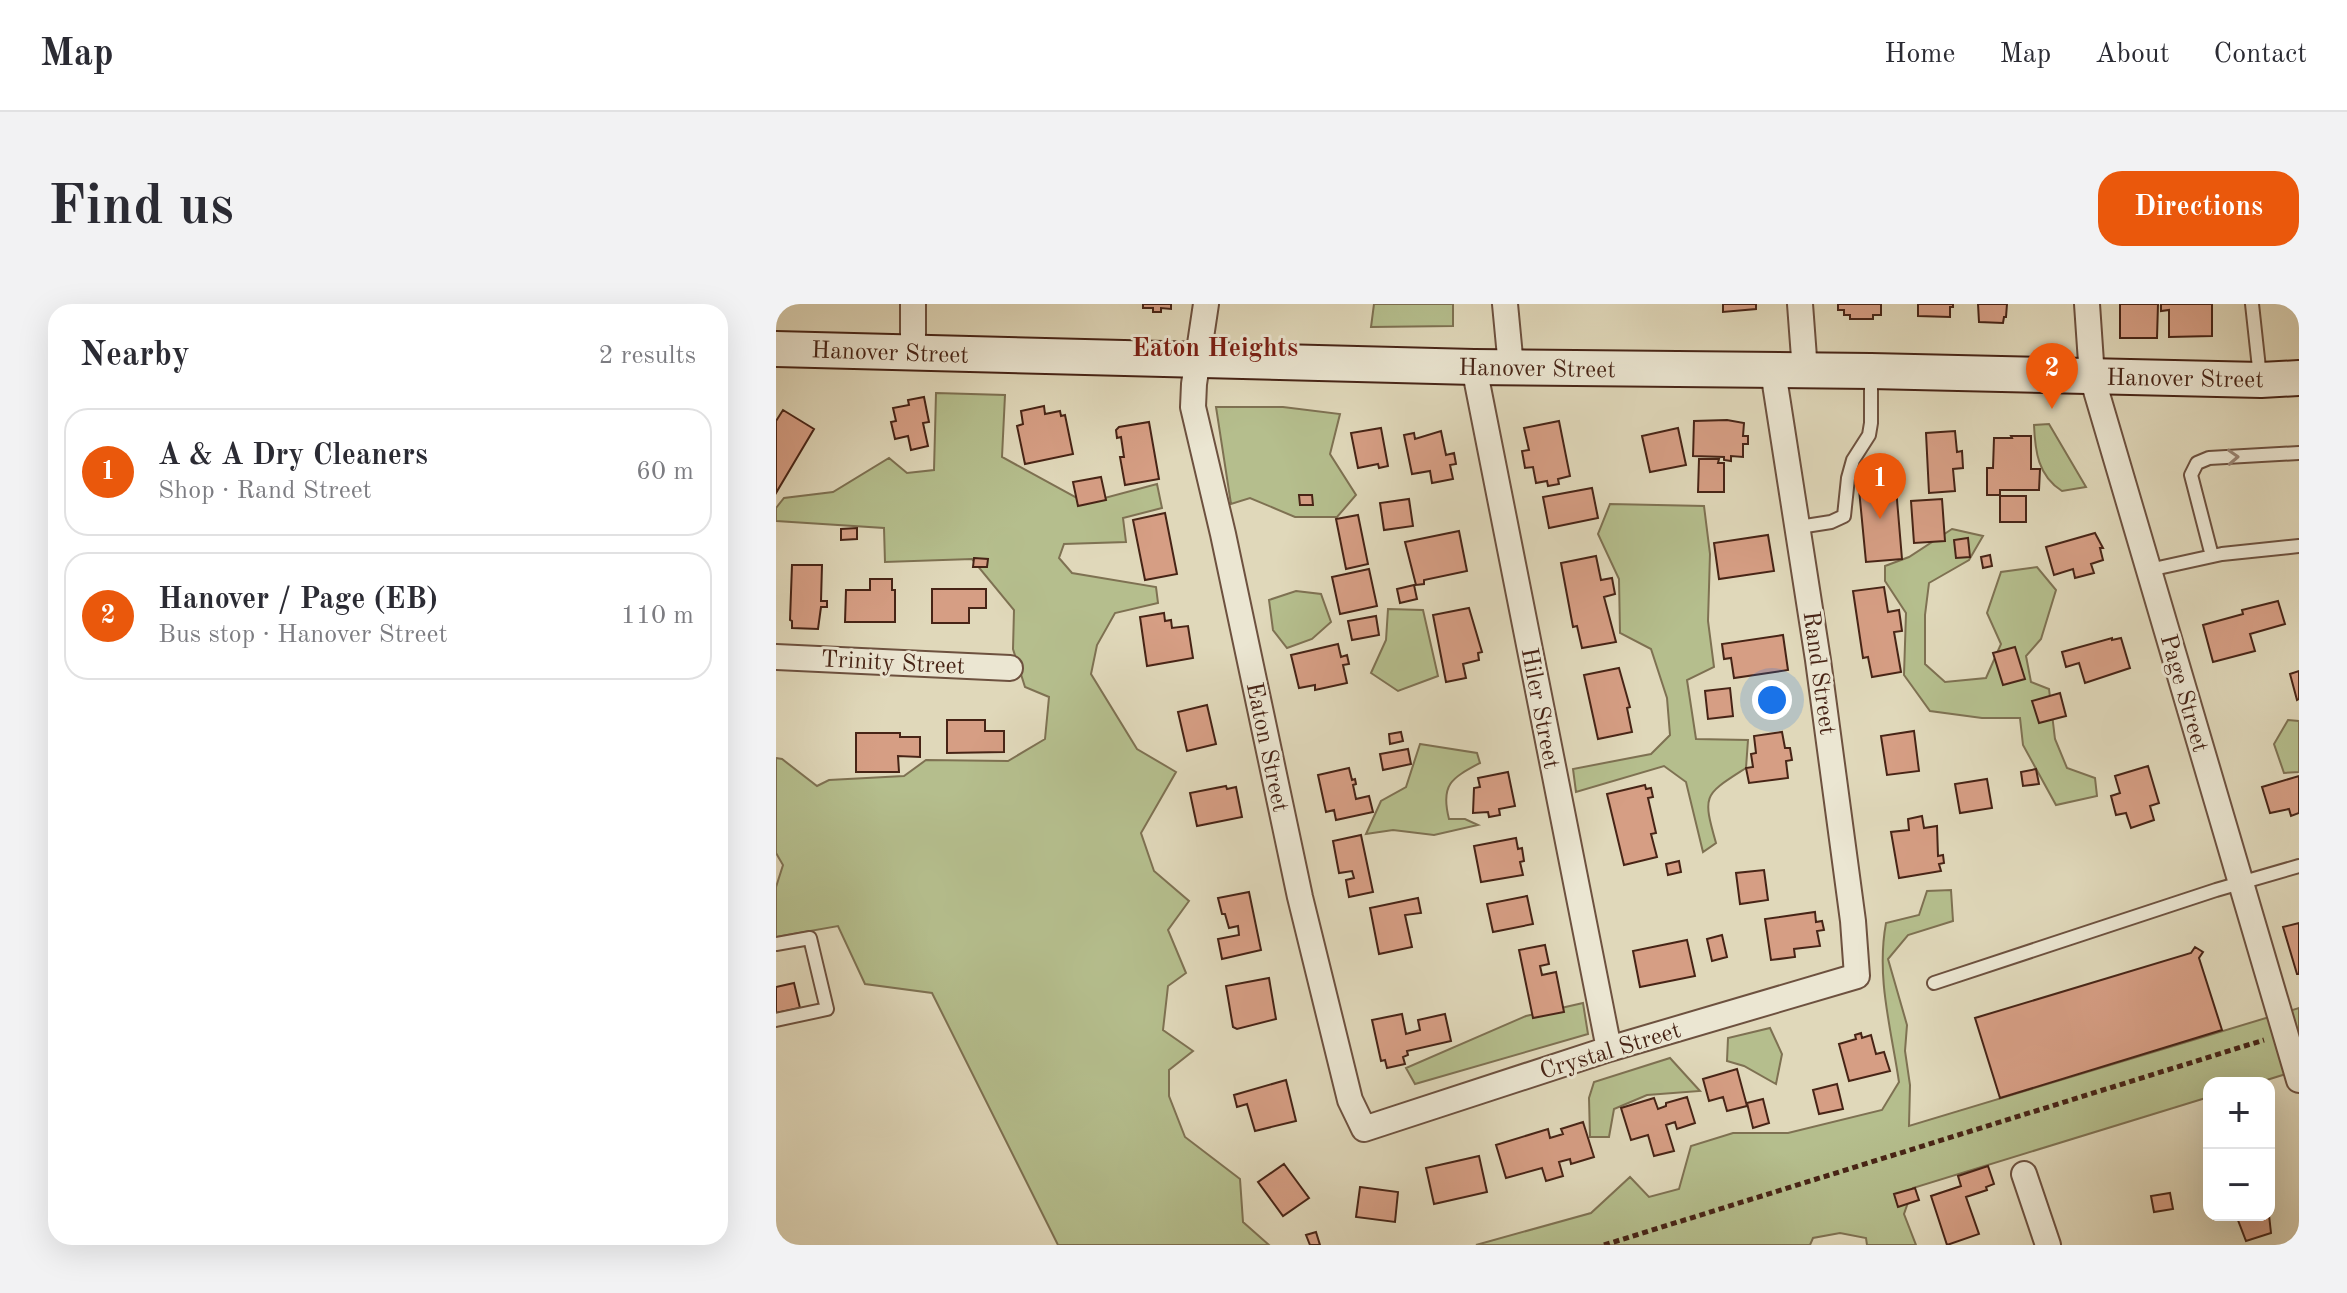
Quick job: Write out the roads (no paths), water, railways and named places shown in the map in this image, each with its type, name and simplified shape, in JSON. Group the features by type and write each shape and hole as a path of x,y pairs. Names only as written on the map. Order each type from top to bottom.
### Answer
{"main road":[{"name":"Hanover Street","path":"776,349 1474,367 1871,371 2261,380 2299,378"}],"street":[{"path":"913,304 913,353"},
{"name":"Eaton Street","path":"1206,304 1193,407 1223,534 1274,781 1350,1100 1364,1129"},
{"path":"1505,304 1511,367"},
{"name":"Rand Street","path":"1800,304 1789,371 1799,527 1853,921 1857,976"},
{"name":"Page Street","path":"2087,304 2092,377 2299,1080"},
{"name":"Hiler Street","path":"1474,367 1609,1049"},
{"name":"Trinity Street","path":"776,657 1010,668"},
{"name":"Crystal Street","path":"1364,1129 1609,1049 1857,976"},
{"path":"2024,1174 2048,1245"}],"lane":[{"path":"2252,304 2261,380"},
{"path":"1799,527 1831,522 1844,516 1851,469 1869,435 1871,371"},
{"path":"2212,556 2191,475 2197,463 2209,458 2299,453"},
{"path":"2149,570 2212,556 2299,546"},
{"path":"1934,983 2240,882 2299,866"},
{"path":"776,944 810,938 827,1009 776,1020"}],"place":[{"name":"Hanover / Page (EB)","path":"2052,409"},
{"name":"A & A Dry Cleaners","path":"1880,519"}],"district":[{"name":"Eaton Heights","path":"1215,347"}]}
